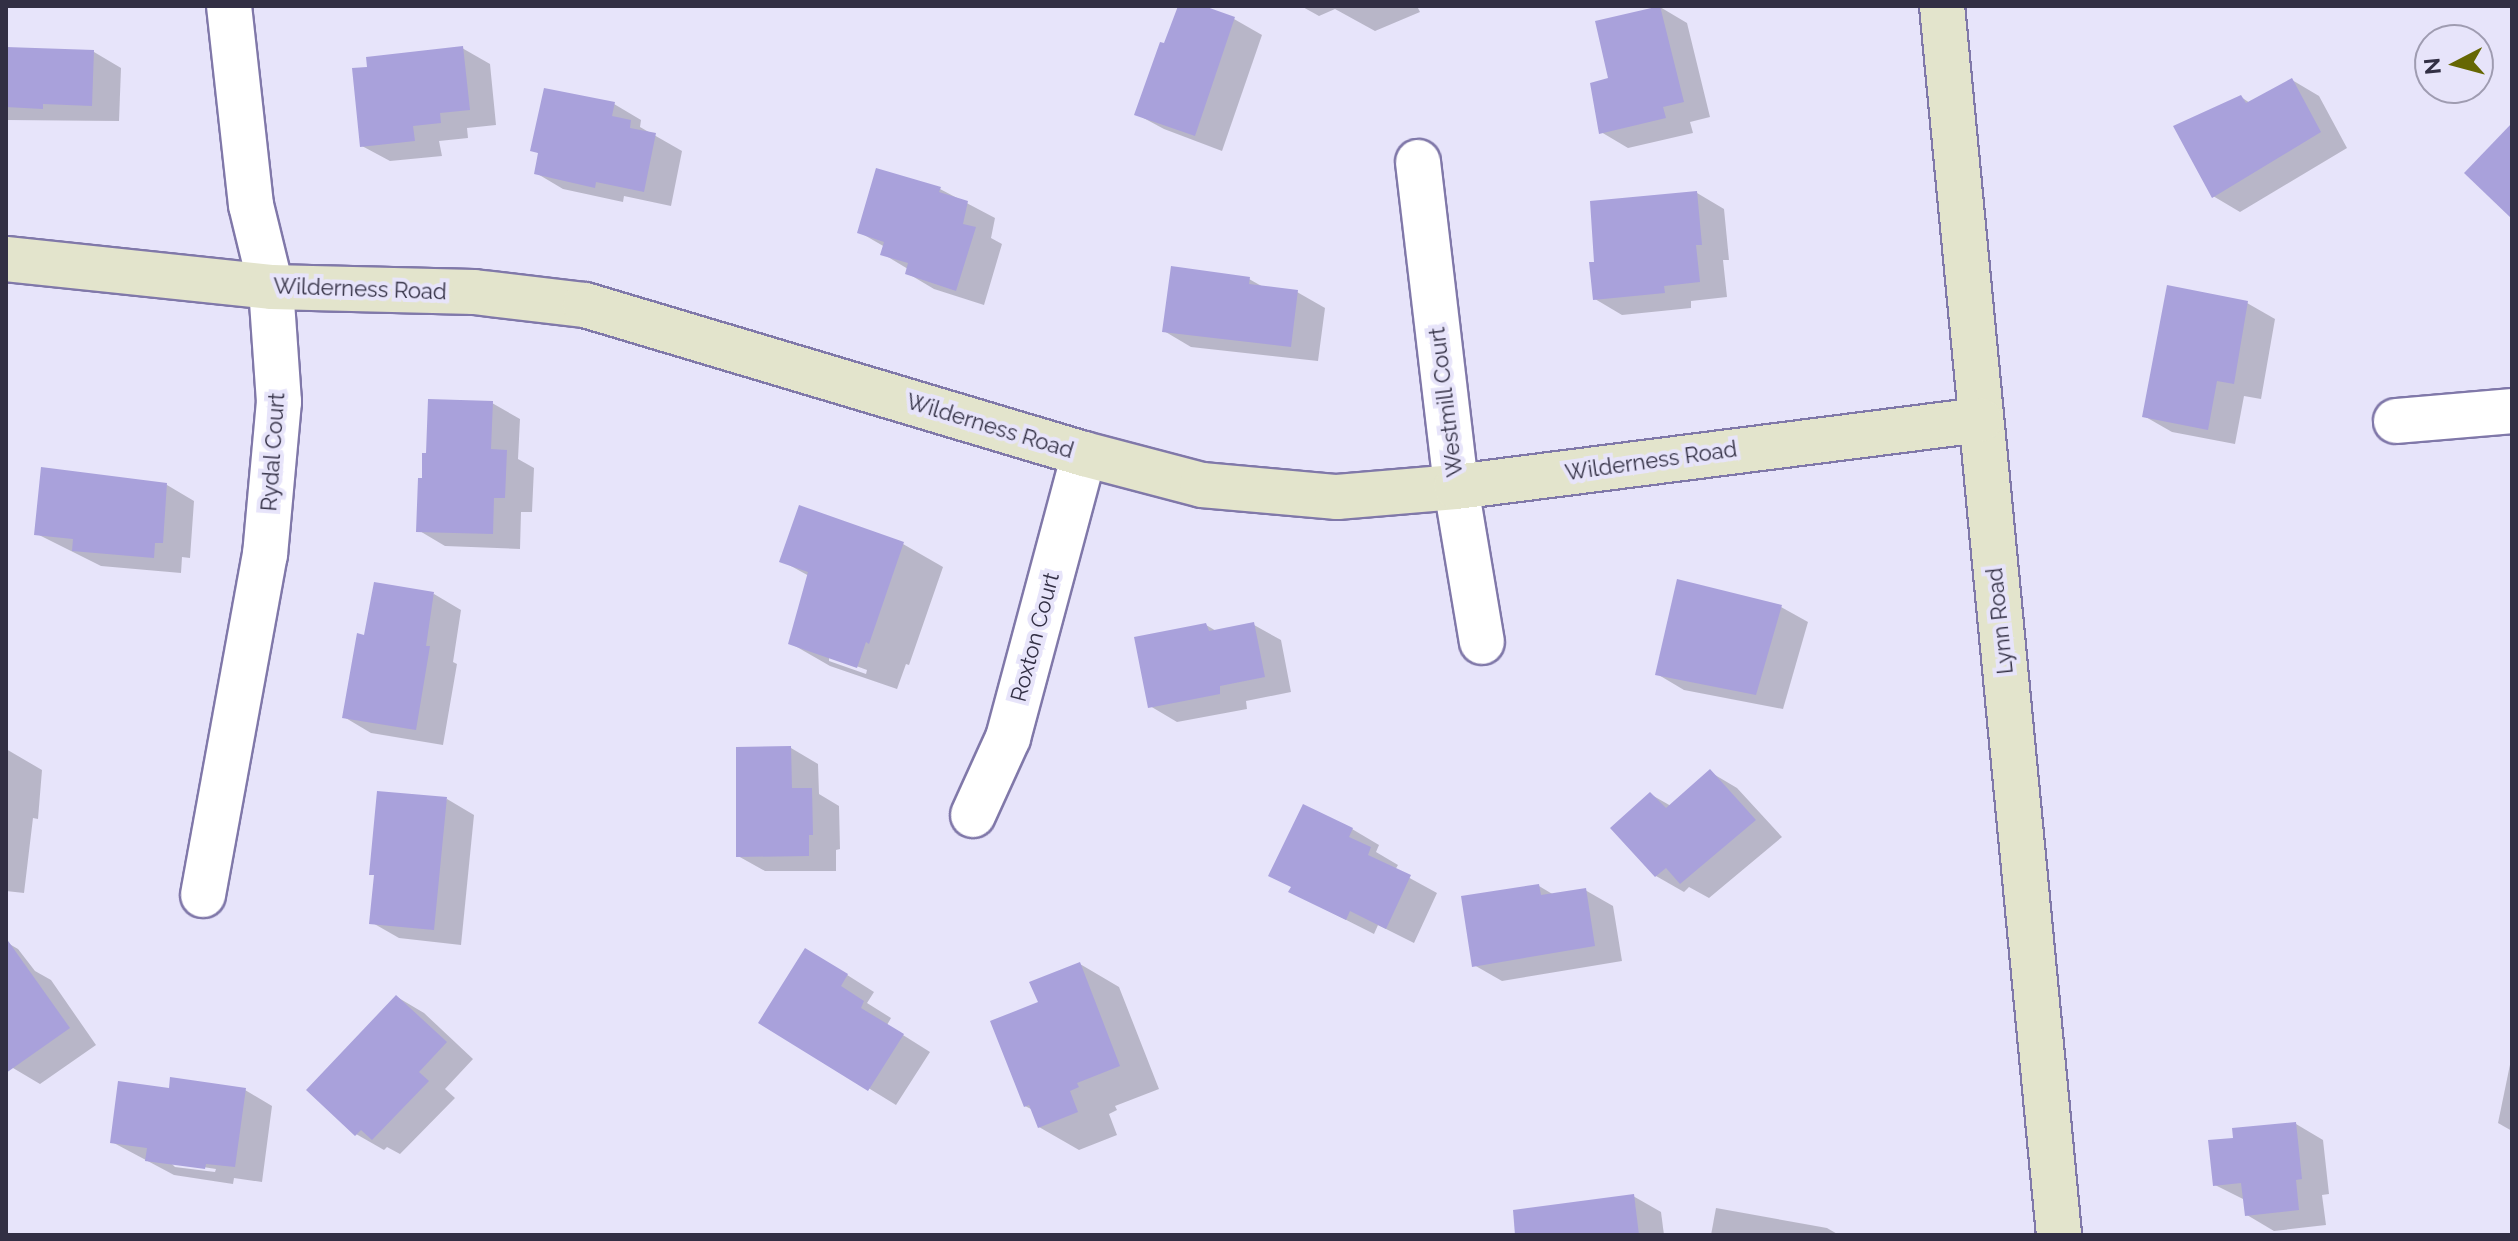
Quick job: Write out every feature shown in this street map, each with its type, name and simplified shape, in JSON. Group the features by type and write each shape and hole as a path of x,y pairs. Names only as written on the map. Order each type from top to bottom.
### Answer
{"street":[{"name":"Rydal Court","path":"203,895 265,555 279,402 271,287 251,205 229,6"},
{"name":"Lynn Road","path":"1942,6 2059,1235"},
{"name":"Westmill Court","path":"1418,162 1456,487 1482,642"},
{"name":"Wilderness Road","path":"6,259 271,287 474,292 585,305 1084,454 1202,485 1322,496 1456,487 1980,420"},
{"path":"2396,421 2512,411"},
{"name":"Roxton Court","path":"973,815 1008,738 1084,454"}],"building":[{"path":"1178,6 1204,6 1235,17 1195,136 1134,115 1160,42 1164,43"},
{"path":"1660,6 1684,102 1663,107 1666,118 1599,134 1590,83 1608,78 1595,21"},
{"path":"463,46 470,110 440,113 441,123 413,126 415,141 360,147 352,68 367,67 366,57"},
{"path":"6,47 94,50 92,106 43,104 43,109 6,107"},
{"path":"2292,78 2321,132 2212,198 2173,126 2241,95 2246,103"},
{"path":"544,88 615,102 612,116 631,120 630,128 656,133 644,192 596,182 595,188 534,174 538,153 530,151"},
{"path":"2512,123 2512,219 2464,173"},
{"path":"876,168 941,187 939,192 968,201 963,224 976,227 956,291 905,274 908,263 880,255 884,242 857,233"},
{"path":"1697,191 1702,245 1696,245 1700,282 1664,286 1665,293 1593,300 1589,262 1594,262 1590,201"},
{"path":"1171,266 1250,277 1249,284 1298,290 1291,347 1162,332"},
{"path":"2167,285 2248,301 2234,384 2217,381 2208,430 2142,417"},
{"path":"428,399 493,401 491,449 507,450 505,498 494,498 493,534 416,532 418,478 422,478 422,453 426,453"},
{"path":"41,467 167,483 163,543 155,543 154,558 72,551 73,539 34,535"},
{"path":"799,505 904,542 869,644 866,642 857,668 788,644 808,572 779,562"},
{"path":"1677,579 1782,605 1756,695 1655,675"},
{"path":"374,582 434,592 426,646 430,646 416,730 342,718 357,633 364,635"},
{"path":"1254,622 1265,677 1220,686 1220,694 1148,708 1134,637 1206,623 1209,631"},
{"path":"791,746 792,788 812,788 813,835 809,835 809,856 736,857 736,747"},
{"path":"1710,769 1756,820 1680,884 1666,868 1655,877 1610,828 1650,792 1666,808"},
{"path":"377,791 447,797 434,930 369,924 374,875 369,875"},
{"path":"1303,804 1353,828 1349,837 1371,847 1368,855 1411,875 1386,929 1350,911 1346,920 1288,892 1291,887 1268,876"},
{"path":"1539,884 1541,895 1586,888 1595,946 1472,967 1461,896"},
{"path":"6,938 70,1028 6,1073"},
{"path":"805,948 848,974 841,986 864,1001 861,1008 904,1034 868,1091 758,1023"},
{"path":"1080,962 1120,1066 1077,1083 1079,1087 1070,1091 1078,1112 1038,1128 1029,1105 1024,1107 990,1021 1038,1002 1029,982"},
{"path":"396,995 447,1042 419,1072 429,1081 372,1140 361,1130 355,1136 306,1090"},
{"path":"170,1077 246,1088 235,1167 206,1164 205,1169 145,1161 147,1148 110,1143 118,1081 169,1088"},
{"path":"2296,1122 2302,1179 2296,1180 2299,1210 2245,1216 2241,1183 2213,1186 2208,1140 2233,1138 2232,1128"},
{"path":"1634,1194 1639,1235 1515,1235 1513,1210"}]}
